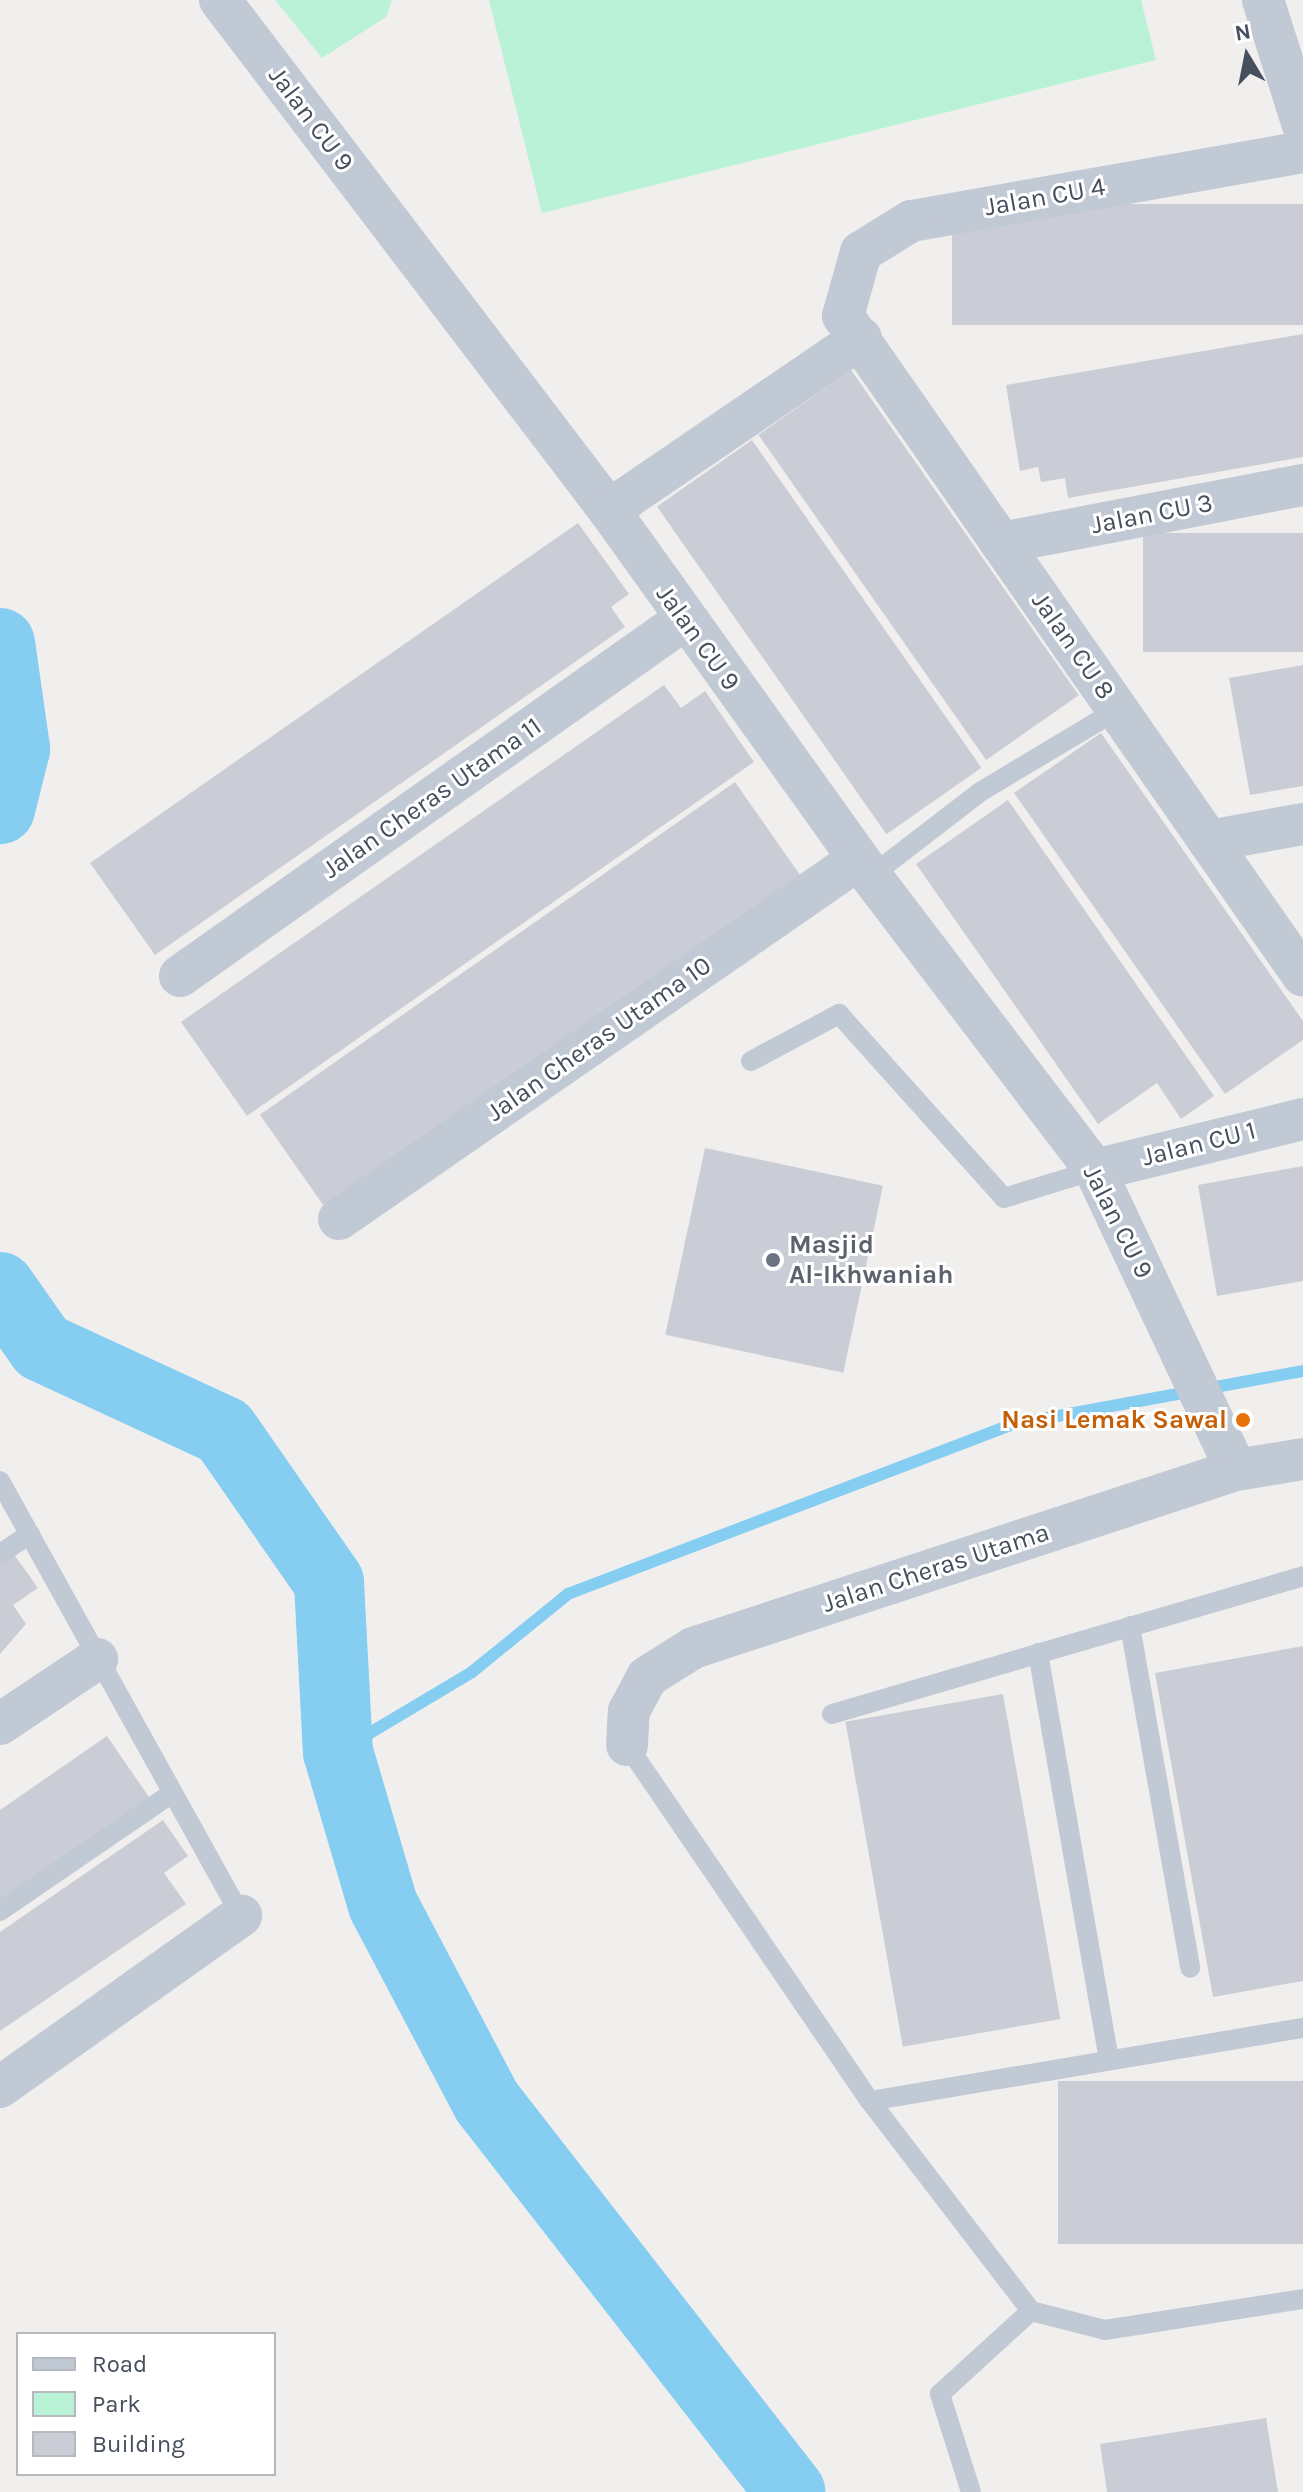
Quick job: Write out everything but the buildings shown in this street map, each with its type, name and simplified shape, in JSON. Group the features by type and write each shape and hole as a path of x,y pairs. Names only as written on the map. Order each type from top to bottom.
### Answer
{"street":[{"name":"Jalan CU 9","path":"220,0 609,510 684,620 865,867 1095,1170 1207,1400 1236,1470"},
{"path":"1263,0 1303,125"},
{"name":"Jalan CU 4","path":"852,327 861,252 911,221 1303,152"},
{"path":"609,510 852,327"},
{"name":"Jalan CU 8","path":"852,327 1303,976"},
{"name":"Jalan CU 3","path":"1001,543 1303,485"},
{"name":"Jalan Cheras Utama 11","path":"180,976 684,620"},
{"path":"1209,841 1303,824"},
{"name":"Jalan Cheras Utama 10","path":"339,1219 865,867"},
{"name":"Jalan CU 1","path":"1095,1170 1303,1119"},
{"name":"Jalan Cheras Utama","path":"627,1745 629,1711 647,1677 693,1648 1236,1470 1303,1459"},
{"path":"0,1724 97,1659"},
{"path":"0,2087 241,1916"}],"lane":[{"path":"865,867 980,792 1117,710"},
{"path":"751,1061 839,1014 1004,1198 1095,1170"},
{"path":"0,1481 241,1916"},
{"path":"0,1554 30,1534"},
{"path":"832,1714 1303,1576"},
{"path":"1130,1626 1190,1968"},
{"path":"1038,1653 1109,2058"},
{"path":"627,1745 870,2101 1031,2311 1105,2330 1303,2299"},
{"path":"0,1911 171,1794"},
{"path":"870,2101 1109,2058 1303,2028"},
{"path":"971,2492 940,2394 1031,2311"}],"green space":[{"path":"275,0 392,0 386,17 322,58"},
{"path":"489,0 1141,0 1156,60 542,213"}],"waterway":[{"path":"0,643 15,749 0,809"},
{"path":"0,1287 42,1347 224,1431 329,1582 338,1752 383,1905 487,2102 791,2492"},
{"path":"338,1752 472,1672 568,1594 1014,1424 1303,1371"}],"place":[{"name":"Masjid Al-Ikhwaniah","path":"773,1260"},
{"name":"Nasi Lemak Sawal","path":"1243,1420"}]}
